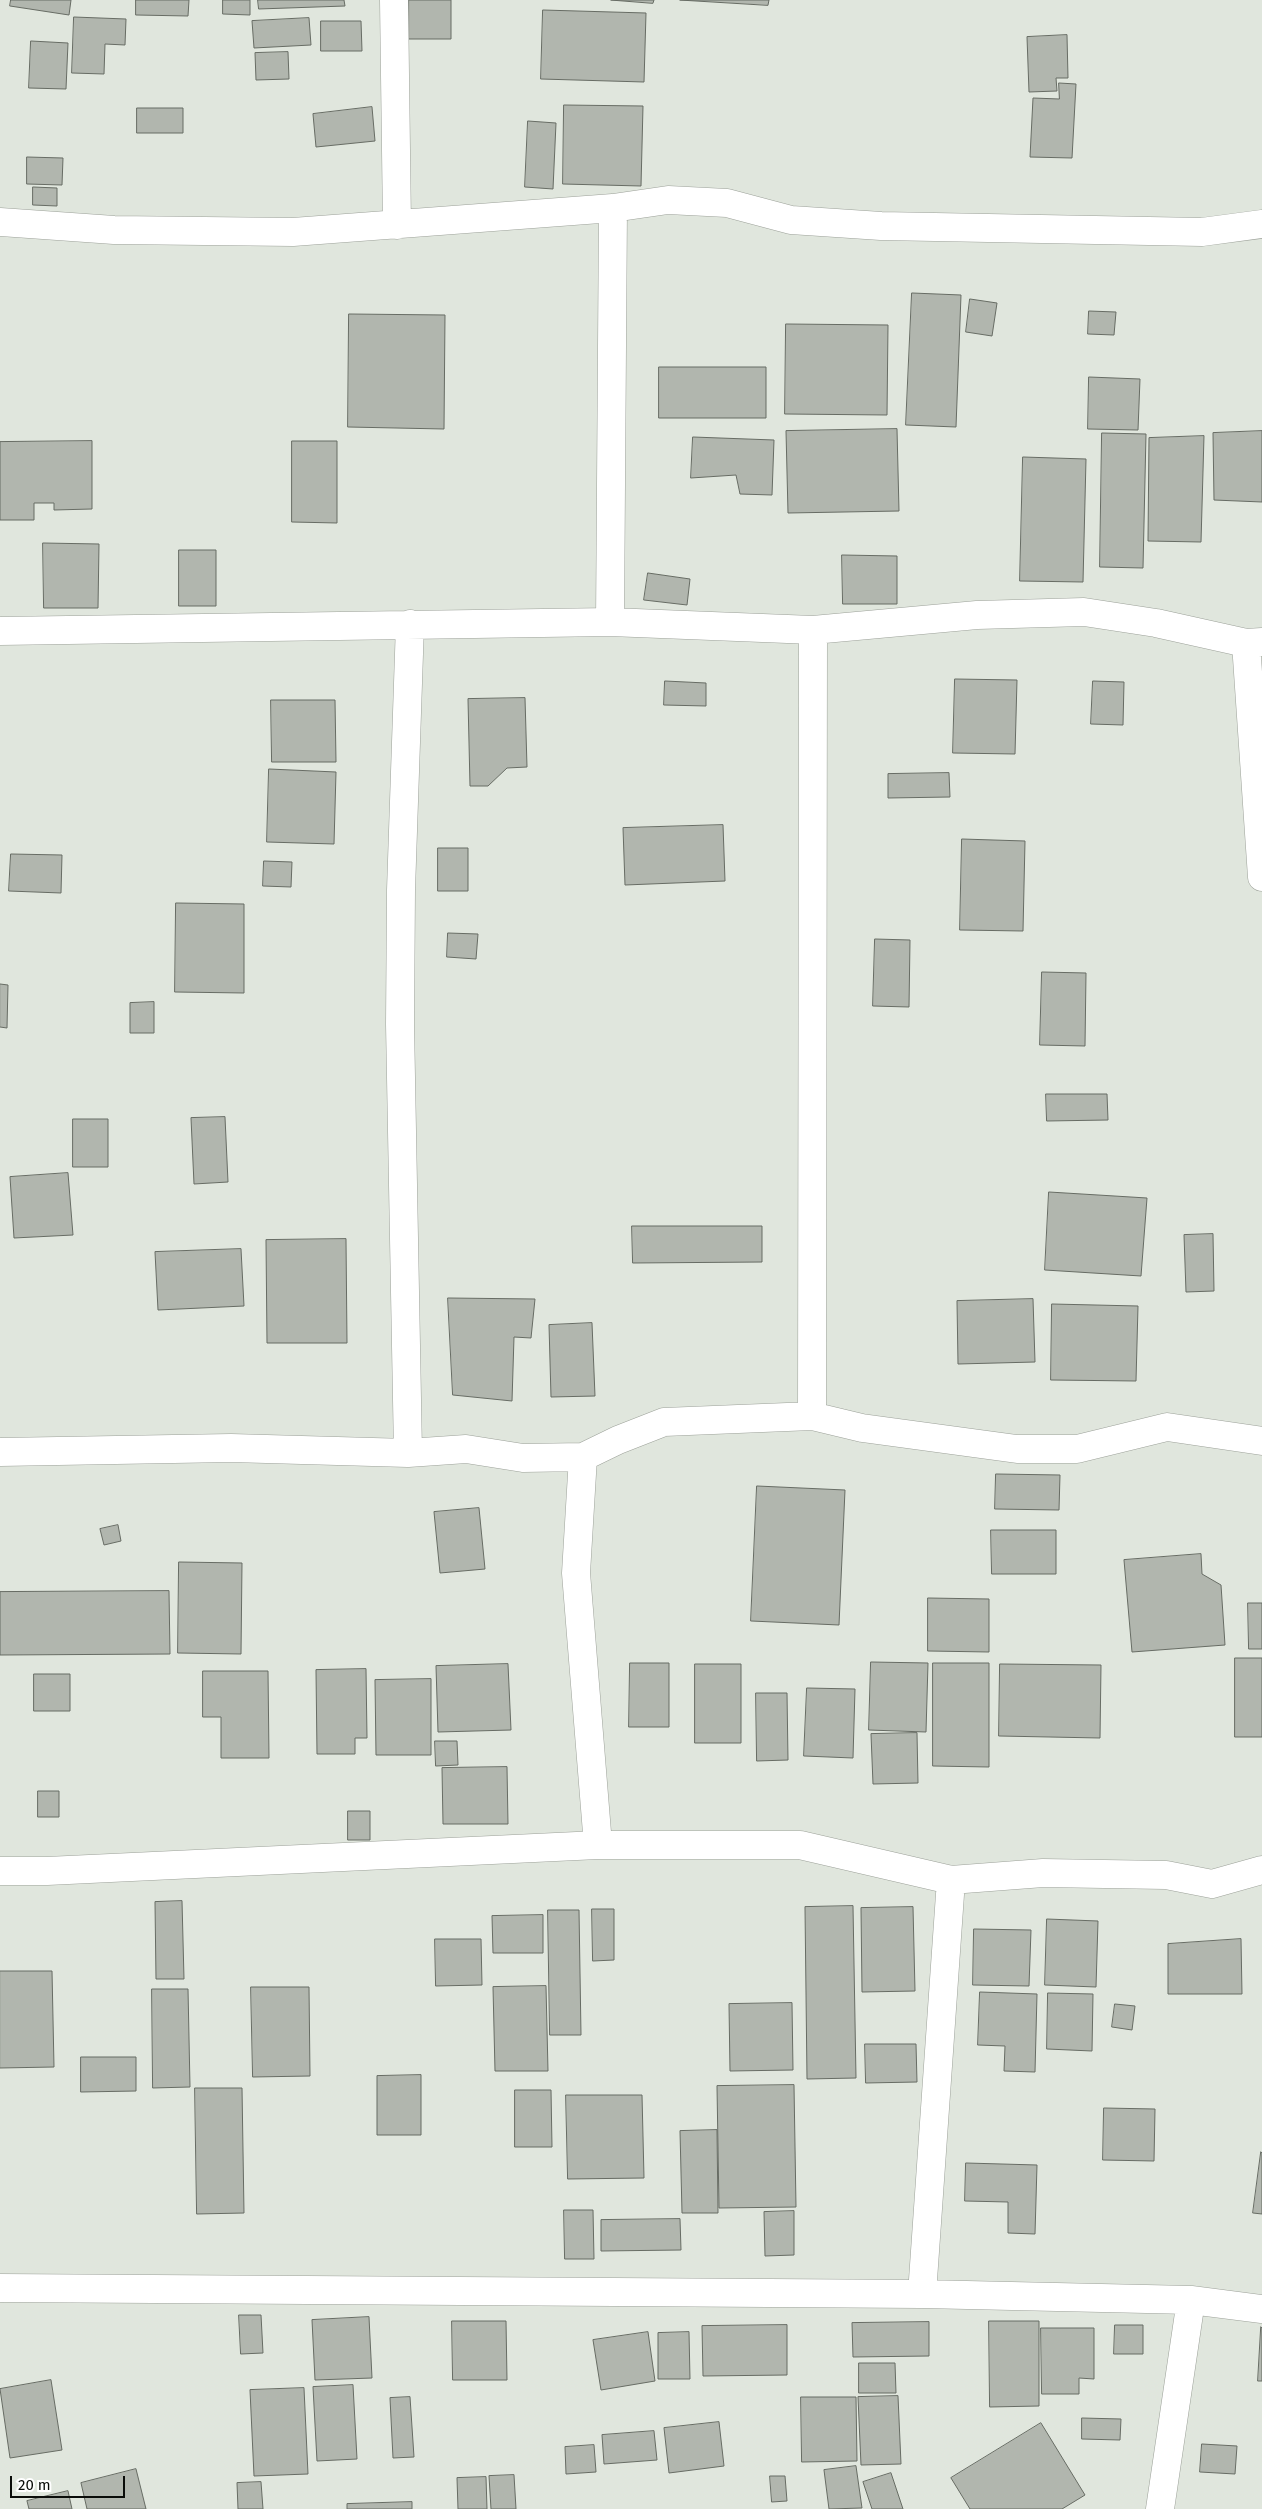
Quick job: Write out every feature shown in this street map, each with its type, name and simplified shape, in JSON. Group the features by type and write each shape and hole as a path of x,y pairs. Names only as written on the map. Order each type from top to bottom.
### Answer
{"street":[{"path":"394,0 397,225"},
{"path":"0,222 114,230 274,232 397,225 613,208 668,200 727,203 791,220 881,226 1202,232 1262,224"},
{"path":"610,622 613,208"},
{"path":"0,631 610,622 813,630 977,615 1084,612 1156,623 1254,643 1262,877"},
{"path":"408,1454 400,1014 401,890 410,624"},
{"path":"812,1416 813,630"},
{"path":"0,1452 231,1448 408,1454 466,1449 523,1458 583,1457 618,1440 664,1422 812,1416 862,1428 1017,1449 1077,1449 1167,1427 1262,1441"},
{"path":"583,1457 576,1573 598,1845"},
{"path":"0,1871 47,1871 598,1845 800,1845 951,1880 1042,1873 1166,1876 1212,1884 1262,1870"},
{"path":"922,2294 951,1880"},
{"path":"0,2288 922,2294 1191,2300 1262,2309"},
{"path":"1160,2509 1191,2300"}],"building":[{"path":"11,0 71,0 69,15 10,6"},
{"path":"136,0 189,0 188,16 136,15"},
{"path":"223,0 250,0 250,15 223,14"},
{"path":"258,0 344,0 345,6 259,9"},
{"path":"409,0 451,0 451,39 409,39"},
{"path":"611,0 654,0 653,3"},
{"path":"680,0 769,0 768,5"},
{"path":"543,10 646,13 644,82 541,79"},
{"path":"74,17 126,19 125,45 105,44 104,74 72,73"},
{"path":"309,18 311,45 254,48 252,21"},
{"path":"321,21 361,21 362,51 321,51"},
{"path":"1067,35 1068,78 1056,78 1057,91 1029,92 1027,37"},
{"path":"31,41 68,43 66,89 29,88"},
{"path":"288,52 289,79 256,80 255,53"},
{"path":"1059,83 1076,84 1072,158 1030,157 1033,98 1059,99"},
{"path":"564,105 643,106 641,186 563,184"},
{"path":"372,107 375,141 316,147 313,114"},
{"path":"137,108 183,108 183,133 137,133"},
{"path":"528,121 556,123 553,189 525,187"},
{"path":"27,157 63,158 62,185 27,184"},
{"path":"33,187 57,188 57,206 33,205"},
{"path":"912,293 961,295 956,427 906,425"},
{"path":"970,299 997,303 992,336 966,332"},
{"path":"1089,311 1116,312 1114,335 1088,334"},
{"path":"349,314 445,315 444,429 348,427"},
{"path":"786,324 888,325 887,415 785,414"},
{"path":"659,367 766,367 766,418 659,418"},
{"path":"1089,377 1140,379 1138,430 1088,429"},
{"path":"897,429 899,511 788,513 786,431"},
{"path":"1262,431 1262,502 1214,500 1213,433"},
{"path":"1102,433 1146,434 1143,568 1100,567"},
{"path":"1204,436 1201,542 1148,541 1149,438"},
{"path":"693,437 774,440 772,495 740,494 736,475 691,478"},
{"path":"92,441 92,509 54,510 54,503 34,503 34,520 0,520 0,442"},
{"path":"292,441 337,441 337,523 292,522"},
{"path":"1023,457 1086,459 1083,582 1020,581"},
{"path":"43,543 99,544 98,608 44,608"},
{"path":"179,550 216,550 216,606 179,606"},
{"path":"842,555 897,556 897,604 843,604"},
{"path":"648,573 690,579 687,605 644,600"},
{"path":"955,679 1017,680 1015,754 953,753"},
{"path":"665,681 706,683 706,706 664,705"},
{"path":"1093,681 1124,682 1123,725 1091,724"},
{"path":"525,698 527,767 507,768 488,786 470,786 468,699"},
{"path":"271,700 335,700 336,762 272,762"},
{"path":"269,769 336,772 334,844 267,842"},
{"path":"949,773 950,797 888,798 888,774"},
{"path":"723,825 725,881 625,885 623,828"},
{"path":"962,839 1025,841 1023,931 960,930"},
{"path":"438,848 468,848 468,891 438,891"},
{"path":"11,854 62,855 61,893 9,891"},
{"path":"264,861 292,862 291,887 263,886"},
{"path":"176,903 244,904 244,993 175,992"},
{"path":"448,933 478,934 476,959 447,957"},
{"path":"875,939 910,940 909,1007 873,1006"},
{"path":"1042,972 1086,973 1085,1046 1040,1045"},
{"path":"0,984 8,985 7,1028 0,1027"},
{"path":"154,1002 154,1033 130,1033 130,1003"},
{"path":"1046,1094 1107,1094 1108,1120 1047,1121"},
{"path":"225,1117 228,1182 194,1184 191,1118"},
{"path":"73,1119 108,1119 108,1167 73,1167"},
{"path":"68,1173 73,1235 14,1238 10,1177"},
{"path":"1049,1192 1147,1198 1141,1276 1045,1270"},
{"path":"632,1226 762,1226 762,1262 633,1263"},
{"path":"1213,1234 1214,1291 1186,1292 1184,1235"},
{"path":"346,1239 347,1343 267,1343 266,1240"},
{"path":"241,1249 244,1306 158,1310 155,1252"},
{"path":"448,1298 535,1299 531,1338 514,1337 512,1401 453,1395"},
{"path":"1033,1299 1035,1362 958,1364 957,1301"},
{"path":"1052,1304 1138,1306 1136,1381 1051,1380"},
{"path":"592,1323 595,1396 551,1397 549,1325"},
{"path":"996,1474 1060,1475 1059,1510 995,1509"},
{"path":"757,1486 845,1490 839,1625 751,1621"},
{"path":"479,1508 485,1569 440,1573 434,1512"},
{"path":"118,1525 121,1541 104,1545 100,1529"},
{"path":"991,1530 1056,1530 1056,1574 992,1574"},
{"path":"1201,1554 1202,1574 1221,1585 1225,1645 1132,1652 1124,1560"},
{"path":"179,1562 242,1563 241,1654 178,1653"},
{"path":"169,1591 170,1654 0,1655 0,1592"},
{"path":"928,1598 989,1599 989,1652 928,1651"},
{"path":"1248,1603 1262,1603 1262,1649 1249,1649"},
{"path":"1235,1658 1262,1658 1262,1737 1235,1737"},
{"path":"871,1662 928,1663 926,1732 869,1730"},
{"path":"630,1663 669,1663 669,1727 629,1727"},
{"path":"933,1663 989,1663 989,1767 933,1766"},
{"path":"508,1664 511,1730 438,1732 436,1666"},
{"path":"695,1664 741,1664 741,1743 695,1743"},
{"path":"1000,1664 1101,1665 1100,1738 999,1736"},
{"path":"366,1669 367,1738 355,1738 355,1754 317,1754 316,1670"},
{"path":"203,1671 268,1671 269,1758 221,1758 221,1717 203,1717"},
{"path":"34,1674 70,1674 70,1711 34,1711"},
{"path":"431,1679 431,1755 376,1755 375,1680"},
{"path":"807,1688 855,1689 853,1758 804,1756"},
{"path":"756,1693 787,1693 788,1760 757,1761"},
{"path":"917,1733 918,1783 873,1784 871,1734"},
{"path":"435,1741 457,1741 458,1765 436,1766"},
{"path":"507,1767 508,1824 443,1824 442,1768"},
{"path":"38,1791 59,1791 59,1817 38,1817"},
{"path":"348,1811 370,1811 370,1840 348,1840"},
{"path":"182,1901 184,1979 156,1979 155,1902"},
{"path":"853,1906 856,2078 807,2079 805,1907"},
{"path":"913,1907 915,1991 862,1992 861,1908"},
{"path":"592,1909 614,1909 614,1960 593,1961"},
{"path":"548,1910 579,1910 581,2035 550,2035"},
{"path":"543,1915 543,1953 493,1953 492,1916"},
{"path":"1047,1919 1098,1921 1096,1987 1045,1985"},
{"path":"974,1929 1031,1930 1029,1986 973,1985"},
{"path":"435,1939 481,1939 482,1985 436,1986"},
{"path":"1241,1939 1242,1994 1168,1994 1168,1944"},
{"path":"0,1971 52,1971 54,2067 0,2068"},
{"path":"546,1986 548,2071 495,2071 493,1987"},
{"path":"251,1987 309,1987 310,2076 253,2077"},
{"path":"152,1989 188,1989 190,2087 153,2088"},
{"path":"980,1992 1037,1994 1035,2072 1004,2071 1005,2046 978,2045"},
{"path":"1048,1993 1093,1994 1092,2051 1047,2049"},
{"path":"792,2003 793,2070 730,2071 729,2004"},
{"path":"1115,2004 1135,2006 1132,2030 1112,2027"},
{"path":"865,2044 916,2044 917,2082 866,2083"},
{"path":"81,2057 136,2057 136,2091 81,2092"},
{"path":"421,2075 421,2135 377,2135 377,2076"},
{"path":"794,2085 796,2207 719,2208 717,2086"},
{"path":"195,2088 242,2088 244,2213 197,2214"},
{"path":"515,2090 551,2090 552,2147 515,2147"},
{"path":"566,2095 642,2095 644,2178 568,2179"},
{"path":"1104,2108 1155,2109 1154,2161 1103,2160"},
{"path":"717,2130 718,2213 682,2213 680,2131"},
{"path":"1262,2153 1262,2214 1253,2213"},
{"path":"966,2163 1037,2165 1035,2234 1008,2233 1008,2202 965,2201"},
{"path":"564,2210 593,2210 594,2259 565,2259"},
{"path":"794,2211 794,2255 765,2256 764,2212"},
{"path":"680,2219 681,2250 601,2251 601,2220"},
{"path":"239,2315 261,2315 263,2353 241,2354"},
{"path":"369,2317 372,2378 315,2380 312,2320"},
{"path":"452,2321 506,2321 507,2380 453,2380"},
{"path":"989,2321 1039,2321 1039,2406 990,2407"},
{"path":"929,2322 929,2356 853,2357 852,2323"},
{"path":"787,2325 787,2375 703,2376 702,2326"},
{"path":"1115,2325 1143,2325 1143,2354 1114,2354"},
{"path":"1261,2327 1262,2381 1258,2381"},
{"path":"1041,2328 1094,2328 1094,2379 1079,2378 1079,2394 1042,2394"},
{"path":"648,2332 655,2381 601,2390 593,2340"},
{"path":"689,2332 690,2379 658,2379 658,2333"},
{"path":"859,2363 895,2363 896,2393 859,2393"},
{"path":"51,2380 62,2450 10,2458 0,2389"},
{"path":"353,2385 357,2459 317,2461 313,2387"},
{"path":"304,2388 308,2474 254,2476 250,2390"},
{"path":"898,2396 901,2464 861,2465 858,2397"},
{"path":"410,2397 414,2457 393,2458 390,2398"},
{"path":"801,2397 856,2397 857,2461 802,2462"},
{"path":"1082,2418 1121,2419 1120,2440 1082,2439"},
{"path":"719,2422 724,2466 669,2473 664,2428"},
{"path":"1041,2423 1085,2495 1062,2509 970,2509 951,2478"},
{"path":"654,2431 657,2460 604,2464 602,2435"},
{"path":"1202,2444 1237,2446 1235,2474 1200,2472"},
{"path":"594,2445 596,2472 566,2474 565,2447"},
{"path":"856,2466 862,2508 829,2509 824,2470"},
{"path":"136,2469 146,2509 87,2509 81,2483"},
{"path":"891,2473 903,2509 872,2509 863,2482"},
{"path":"514,2475 516,2509 491,2509 489,2476"},
{"path":"770,2476 785,2476 787,2501 772,2502"},
{"path":"486,2477 487,2509 458,2509 457,2478"},
{"path":"261,2482 263,2509 238,2509 237,2483"},
{"path":"68,2491 72,2509 29,2509 27,2501"},
{"path":"412,2502 412,2509 347,2509 347,2504"}]}
